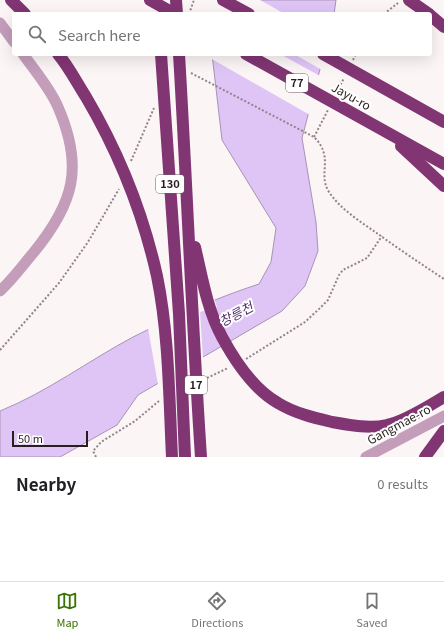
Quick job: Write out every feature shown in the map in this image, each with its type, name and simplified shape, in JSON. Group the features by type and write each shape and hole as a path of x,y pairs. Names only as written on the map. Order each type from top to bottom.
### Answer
{"highway":[{"path":"11,0 23,12"},
{"path":"150,0 172,12"},
{"path":"158,0 159,12"},
{"path":"176,0 176,12"},
{"path":"223,0 245,12"},
{"path":"409,0 426,12"},
{"path":"432,17 444,27"},
{"path":"60,56 102,124 125,173 141,215 157,277 165,336 172,457"},
{"name":"130","path":"161,56 178,314"},
{"name":"130","path":"179,56 189,223 192,313"},
{"name":"Jayu-ro","path":"250,56 444,164"},
{"name":"Jayu-ro","path":"326,56 368,78 444,122"},
{"path":"385,132 444,186"},
{"path":"189,223 210,309 221,336 252,382 278,403 314,418 352,426 387,425 417,413 444,397"},
{"name":"17","path":"192,313 201,457"},
{"name":"17","path":"178,314 185,457"},
{"path":"425,457 444,431"}],"street":[{"path":"0,23 12,39"},
{"path":"0,291 50,233 67,200 74,176 72,156 66,129 58,106 45,84 24,56"},
{"name":"Gangmae-ro","path":"366,457 444,416"}],"path":[{"path":"190,12 194,0"},
{"path":"386,12 400,0"},
{"path":"202,78 314,138 320,144 325,153 326,186 331,195 352,215 444,279"},
{"path":"128,168 156,104"},
{"path":"0,350 59,283 116,197 122,183"}],"water":[{"path":"234,0 336,0 334,12 229,12"},
{"name":"창릉천","path":"212,56 323,56 302,138 316,222 318,251 305,286 282,311 138,395 117,425 60,457 0,457 0,411 51,386 133,337 179,315 259,284 271,262 276,228 222,140"}],"pier":[{"path":"232,0 260,0 281,12 227,12"},
{"path":"210,56 284,56 320,76 310,115 210,58"},
{"path":"298,56 326,56 322,70"},
{"path":"214,298 217,307 200,312 203,358 158,385 148,328"}]}
